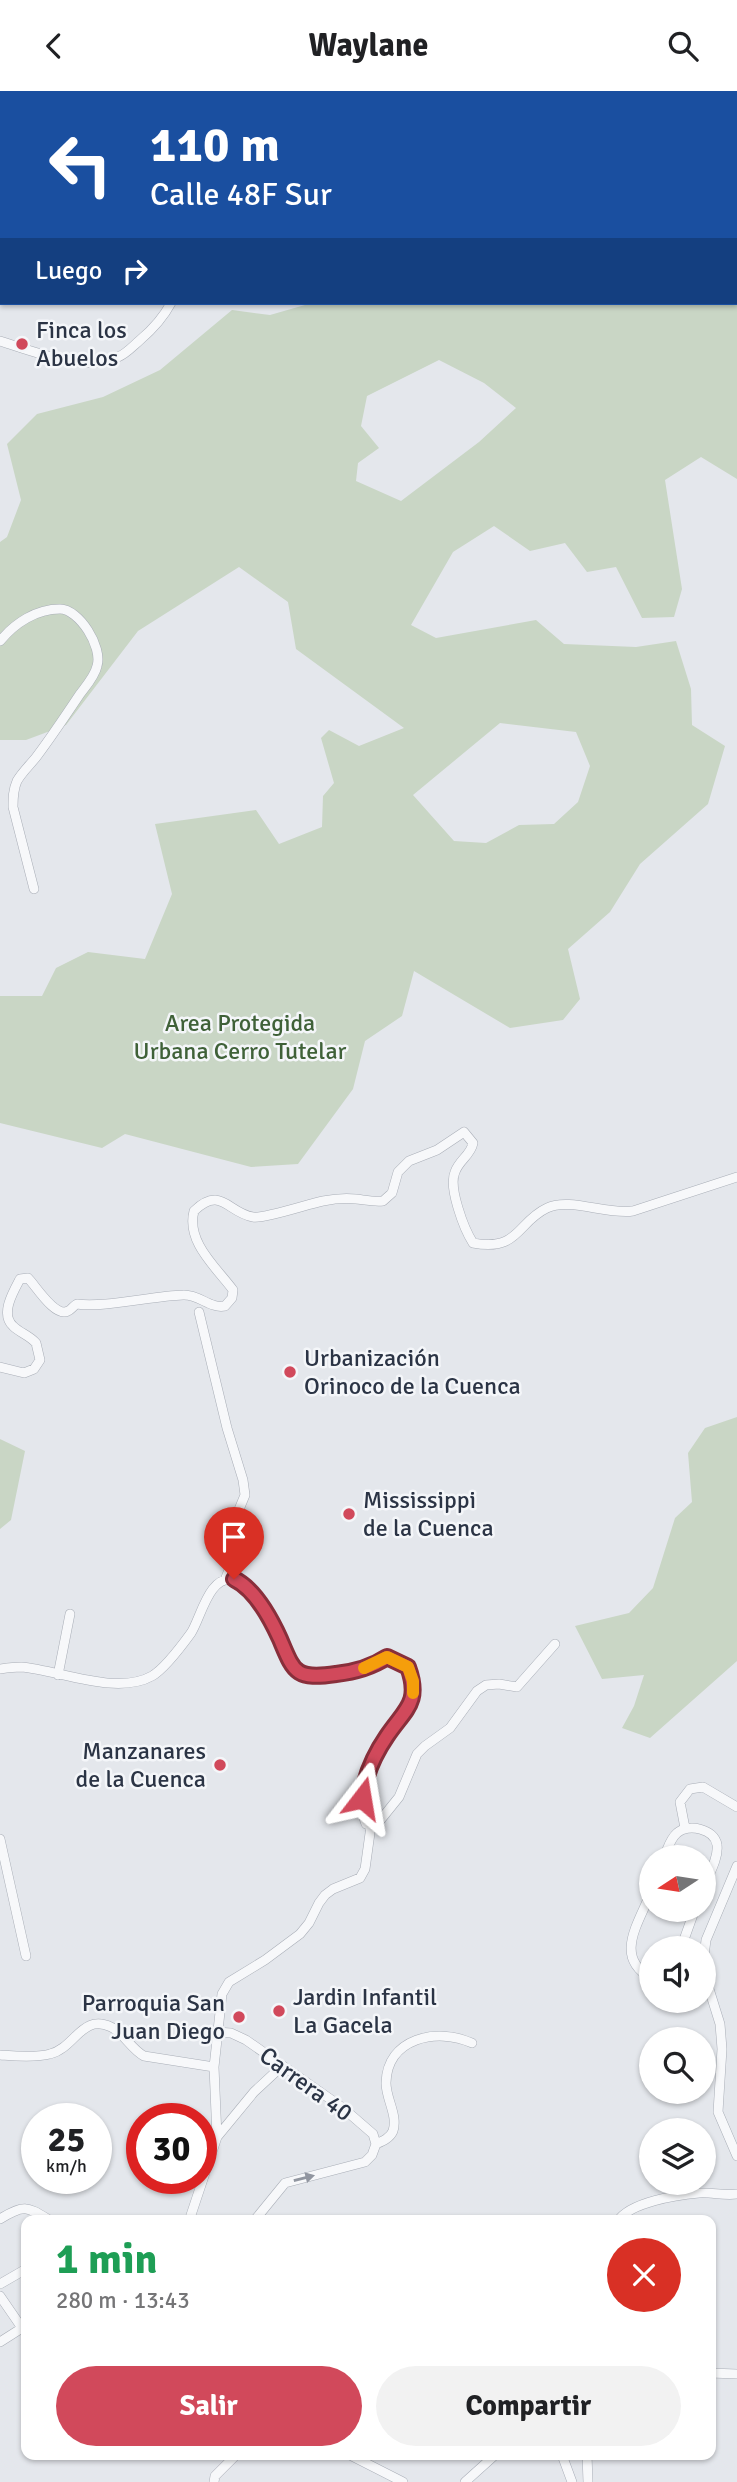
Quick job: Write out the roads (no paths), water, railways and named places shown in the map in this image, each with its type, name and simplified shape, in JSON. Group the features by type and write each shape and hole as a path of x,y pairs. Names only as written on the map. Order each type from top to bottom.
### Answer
{"street":[{"path":"0,341 74,362 110,360 123,355 151,331 170,305"},
{"path":"0,641 34,613 61,609 68,610 91,633 98,650 97,666 92,677 54,734 18,779 13,794 13,807 34,889"},
{"path":"0,1367 24,1373 34,1369 40,1360 36,1343 7,1319 10,1297 20,1279 28,1278 51,1306 63,1312 71,1310 76,1304 184,1295 191,1295 220,1307 229,1303 234,1295 233,1290 192,1230 194,1211 207,1201 223,1201 242,1213 258,1217 325,1201 353,1198 383,1201 392,1193 398,1173 409,1161 437,1150 464,1132 472,1139 472,1149 458,1165 453,1177 465,1231 473,1243 488,1246 506,1241 520,1232 546,1208 572,1204 621,1213 737,1177"},
{"path":"0,1669 21,1667 92,1682 141,1681 154,1675 192,1631 207,1596 225,1580 229,1570 228,1537 245,1495 199,1312"},
{"path":"225,1580 234,1579 247,1585 279,1637 289,1664 295,1670 312,1677 327,1676 376,1664 387,1657 408,1667 413,1681 413,1696 407,1711 387,1735 372,1761 364,1781 362,1814 366,1824 371,1826 378,1823 398,1797 417,1754 450,1728 477,1691 486,1685 517,1687 555,1644"},
{"path":"58,1675 69,1614"},
{"path":"685,1828 680,1802 690,1789 703,1787 737,1807"},
{"path":"216,2103 216,2032 222,1994 229,1982 300,1934 325,1895 332,1889 360,1878 365,1869 371,1826"},
{"path":"669,1845 685,1828 691,1827 707,1832 714,1838 717,1844 716,1853"},
{"path":"0,1839 26,1956"},
{"path":"708,1936 737,1866"},
{"path":"639,1971 631,1959 630,1951 640,1922"},
{"path":"716,2011 722,2049 718,2112 737,2156"},
{"path":"0,2055 50,2054 67,2046 90,2024 102,2024 114,2028 144,2056 214,2067"},
{"name":"Carrera 40","path":"216,2032 231,2033 343,2108 373,2134 376,2144"},
{"path":"259,2215 285,2183 357,2165 372,2155 376,2144 384,2141 393,2131 394,2123 386,2083 388,2067 410,2043 427,2035 459,2037 472,2043"},
{"path":"217,2137 254,2092 282,2066"},
{"path":"621,2215 633,2207 696,2193 737,2194"},
{"path":"191,2215 198,2194"},
{"path":"0,2219 14,2210 28,2207 41,2215"},
{"path":"0,2284 21,2272"},
{"path":"0,2296 21,2327"},
{"path":"0,2343 21,2329"},
{"path":"716,2373 737,2375"},
{"path":"214,2482 215,2476 231,2460"},
{"path":"359,2460 403,2482"},
{"path":"465,2482 489,2460"},
{"path":"564,2460 572,2482"},
{"path":"587,2460 588,2482"}],"place":[{"name":"Finca los Abuelos","path":"22,344"},
{"name":"Urbanización Orinoco de la Cuenca","path":"290,1372"},
{"name":"Mississippi de la Cuenca","path":"349,1514"},
{"name":"Manzanares de la Cuenca","path":"220,1765"},
{"name":"Jardin Infantil La Gacela","path":"279,2011"},
{"name":"Parroquia San Juan Diego","path":"239,2017"}],"park label":[{"name":"Area Protegida Urbana Cerro Tutelar","path":"240,1037"}]}
